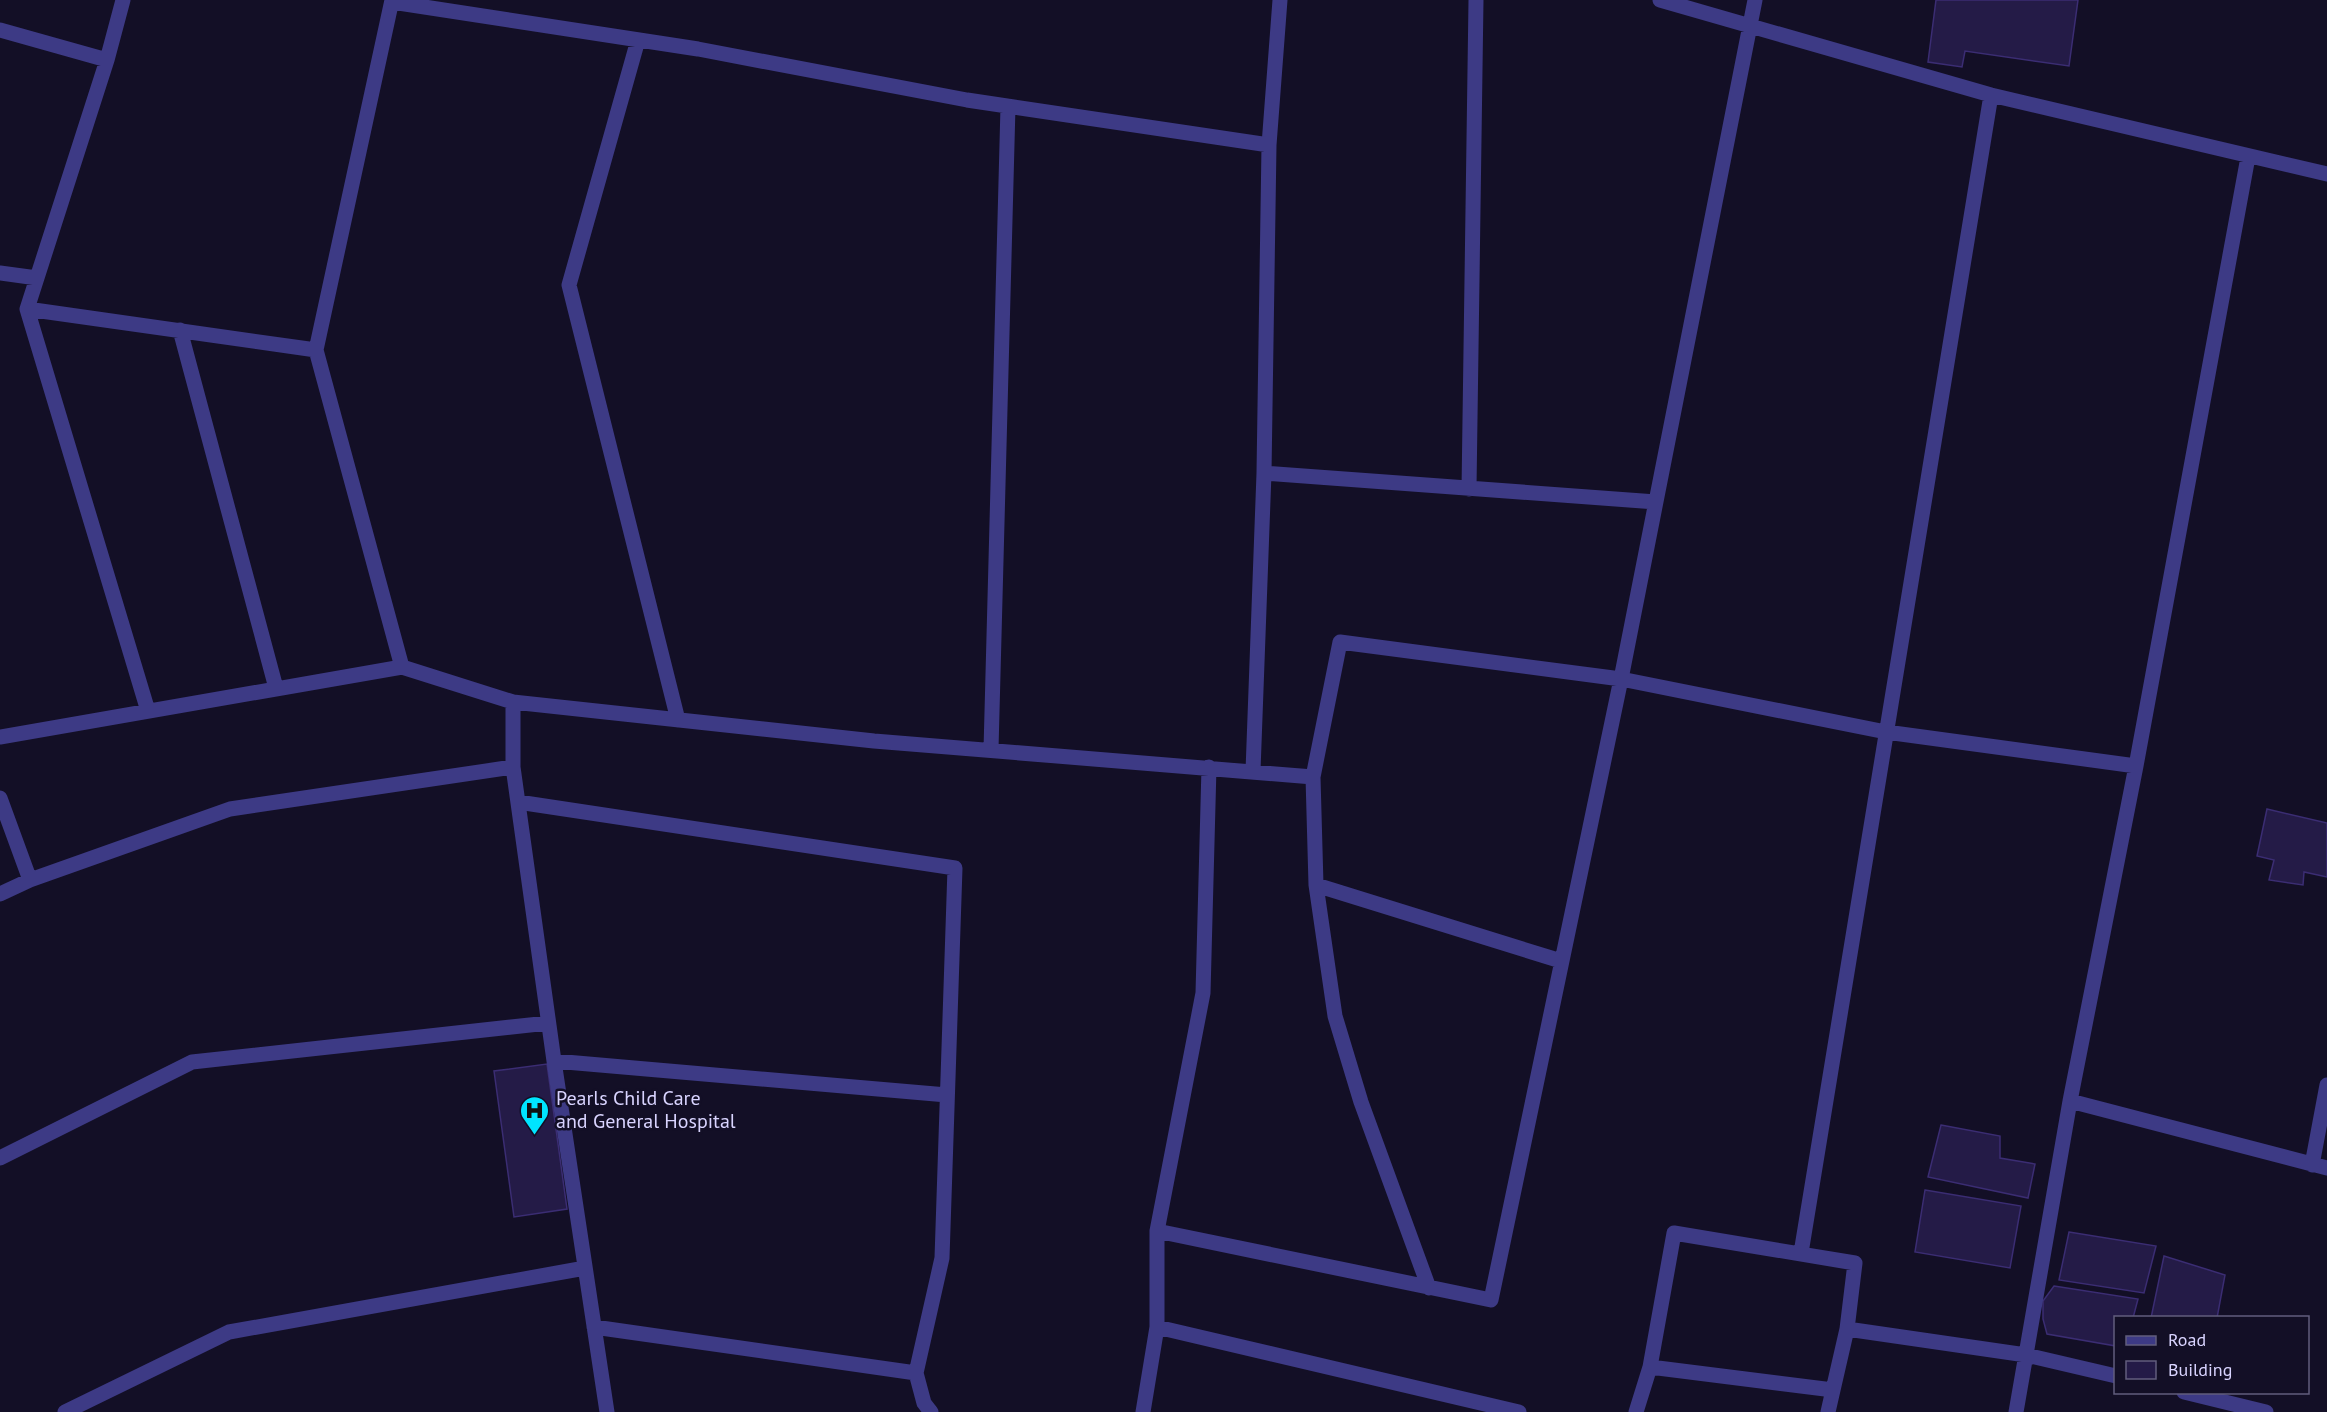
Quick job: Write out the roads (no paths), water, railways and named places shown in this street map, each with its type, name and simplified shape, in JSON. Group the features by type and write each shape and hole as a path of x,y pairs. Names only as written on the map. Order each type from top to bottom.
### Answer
{"street":[{"path":"123,0 107,60 27,309 148,711"},
{"path":"1253,771 1264,473 1269,146 1280,0"},
{"path":"1468,489 1476,0"},
{"path":"1660,0 1991,95 2327,174"},
{"path":"1157,1231 1491,1300 1621,679 1755,0"},
{"path":"402,667 316,350 392,1 698,49 1008,106 1269,146"},
{"path":"0,30 107,60"},
{"path":"638,40 569,285 678,720"},
{"path":"1801,1253 1991,95"},
{"path":"991,750 1008,106"},
{"path":"2016,1412 2070,1101 2136,766 2248,157"},
{"path":"0,273 37,278"},
{"path":"27,309 316,350"},
{"path":"180,330 276,688"},
{"path":"1264,473 1656,502"},
{"path":"1429,1288 1361,1102 1341,1039 1330,988 1316,885 1313,777 1340,642 1621,679 1886,732 2136,766"},
{"path":"0,737 402,667 513,702 874,741 1313,777"},
{"path":"513,702 513,767 548,1023 607,1412"},
{"path":"0,894 30,880 230,809 513,767"},
{"path":"1143,1412 1156,1328 1157,1231 1203,993 1209,767"},
{"path":"0,798 30,880"},
{"path":"518,802 955,868 942,1258 916,1373 924,1403 931,1412"},
{"path":"1316,885 1562,961"},
{"path":"0,1158 192,1062 548,1023"},
{"path":"554,1061 947,1095"},
{"path":"2070,1101 2319,1166 2327,1085"},
{"path":"1636,1412 1650,1367 1674,1233 1855,1263 1847,1329 1828,1412"},
{"path":"65,1412 230,1332 585,1268"},
{"path":"594,1327 916,1373"},
{"path":"1156,1328 1519,1412"},
{"path":"1847,1329 2026,1355 2114,1376"},
{"path":"1650,1367 1833,1390"},
{"path":"2192,1394 2266,1412"}],"place":[{"name":"Pearls Child Care and General Hospital","path":"535,1136"}]}
